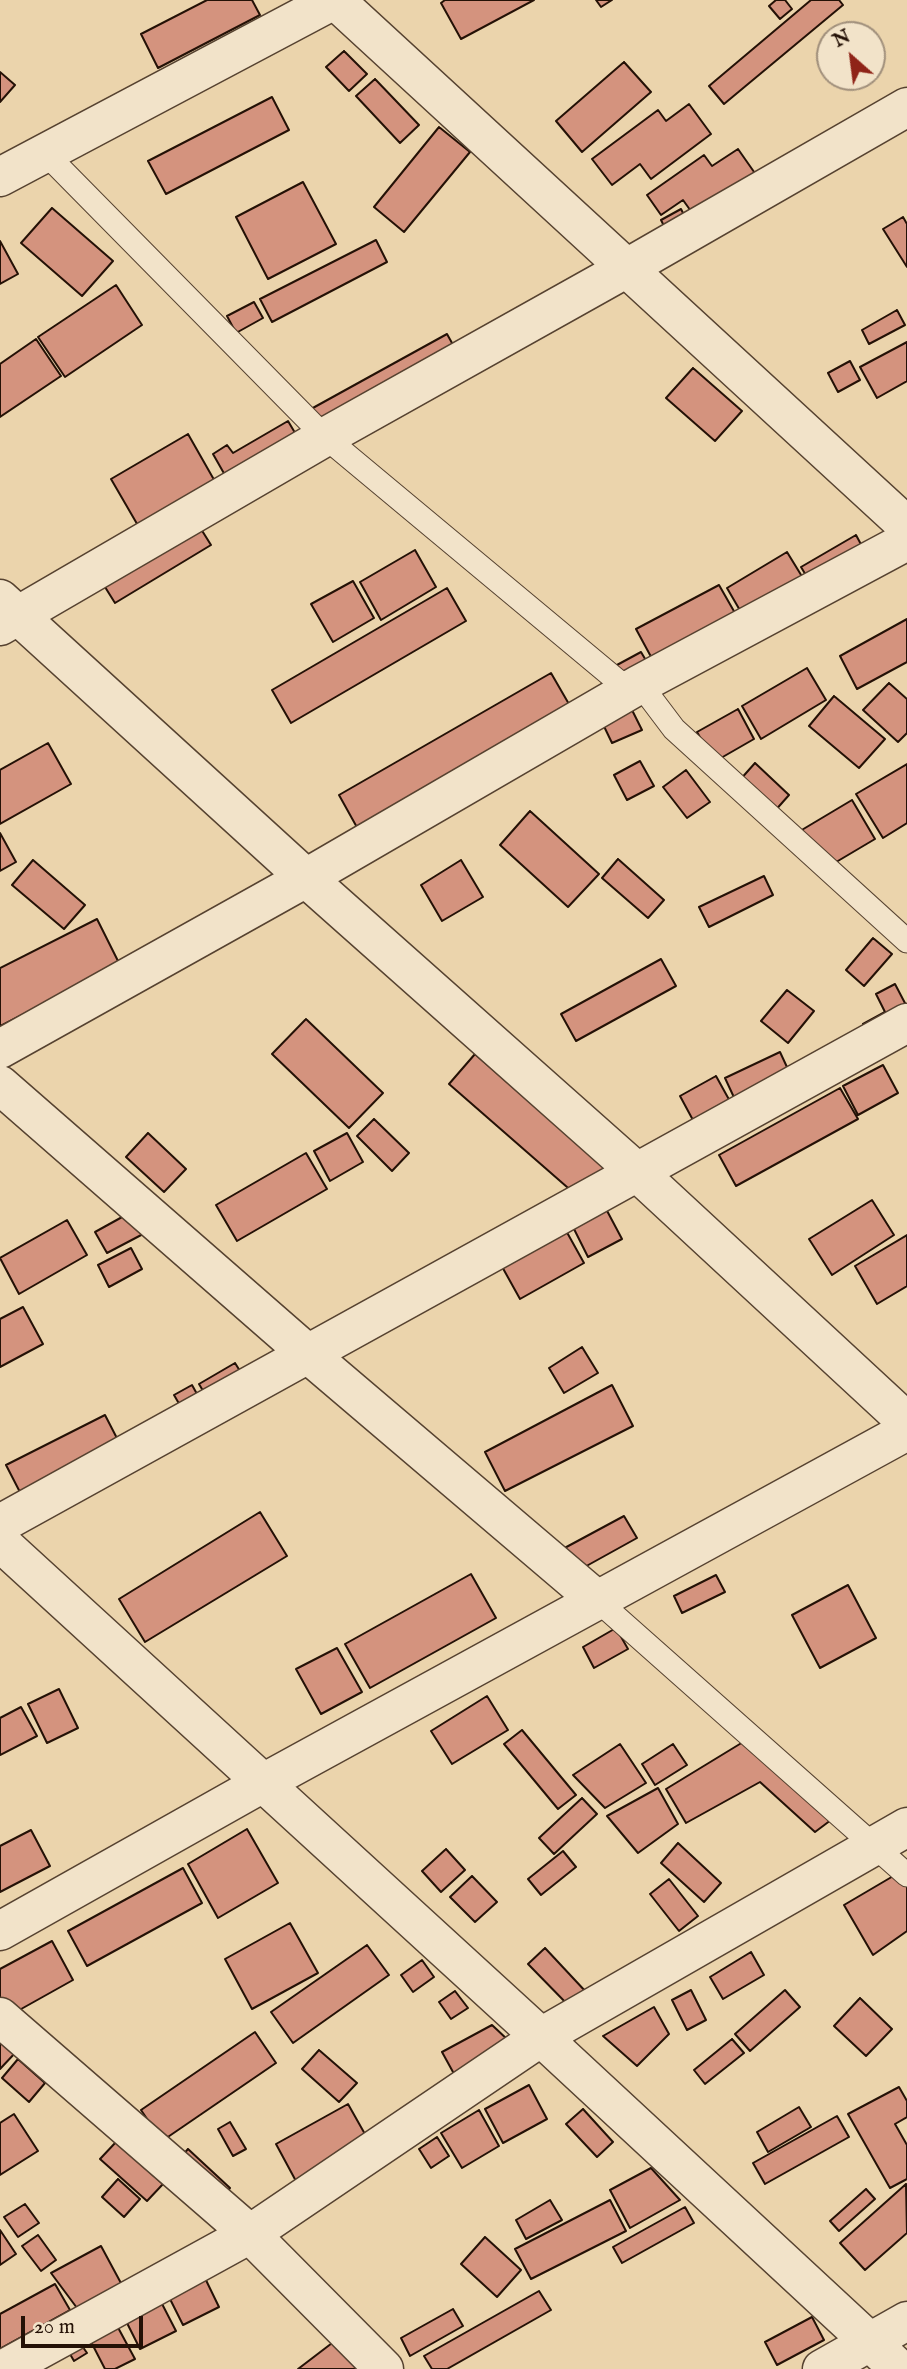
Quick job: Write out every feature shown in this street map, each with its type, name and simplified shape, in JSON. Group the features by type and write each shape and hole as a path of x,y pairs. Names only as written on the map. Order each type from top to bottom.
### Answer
{"street":[{"path":"0,177 335,0 907,526"},
{"path":"907,107 627,268 6,614 637,1172 907,1422"},
{"path":"0,1049 306,878 640,684 907,541"},
{"path":"0,1524 907,1023"},
{"path":"0,1084 309,1354 597,1600"},
{"path":"0,1931 263,1783 907,1431"},
{"path":"0,1542 899,2369"},
{"path":"4,2369 250,2234 541,2037 907,1827"},
{"path":"0,2017 250,2234 384,2369"},
{"path":"822,2369 907,2321"}],"lane":[{"path":"44,152 325,437 619,682 640,684 674,729 907,941"},
{"path":"597,1600 907,1875"}],"building":[{"path":"207,0 252,0 260,15 158,68 141,34"},
{"path":"445,0 534,0 461,39 441,3"},
{"path":"596,0 612,0 601,7"},
{"path":"776,0 785,0 792,9 780,19 769,6"},
{"path":"811,0 839,0 843,5 824,21 816,21 816,27 724,104 709,86"},
{"path":"344,51 367,74 349,91 326,67"},
{"path":"624,62 651,92 582,152 556,121"},
{"path":"0,72 15,85 0,102"},
{"path":"375,79 419,125 400,143 356,96"},
{"path":"272,97 289,130 166,194 148,161"},
{"path":"689,104 711,134 651,179 640,164 612,185 592,159 658,110 666,121"},
{"path":"439,127 470,152 404,232 374,207"},
{"path":"738,149 759,179 698,221 683,200 661,215 647,195 704,155 712,166"},
{"path":"303,182 336,244 268,279 236,217"},
{"path":"52,208 113,261 82,296 21,243"},
{"path":"681,209 688,223 668,234 661,220"},
{"path":"903,217 907,224 907,267 883,229"},
{"path":"376,240 387,262 272,322 260,299"},
{"path":"0,241 18,274 0,284"},
{"path":"116,285 142,325 65,377 38,337"},
{"path":"254,302 263,318 236,333 227,316"},
{"path":"897,310 905,325 869,344 862,330"},
{"path":"447,334 457,352 321,428 311,409"},
{"path":"36,339 61,376 0,417 0,364"},
{"path":"907,342 907,381 877,398 860,367"},
{"path":"850,361 860,380 838,392 828,373"},
{"path":"693,368 742,411 715,441 666,398"},
{"path":"288,421 301,443 230,484 213,454 227,445 233,453"},
{"path":"188,434 217,485 140,529 111,479"},
{"path":"196,521 211,545 115,603 100,579"},
{"path":"856,535 864,550 810,582 801,567"},
{"path":"415,550 436,587 381,620 360,582"},
{"path":"787,552 806,583 745,619 727,588"},
{"path":"353,581 374,618 333,642 311,604"},
{"path":"719,585 739,620 656,666 636,629"},
{"path":"447,588 466,621 291,723 272,690"},
{"path":"907,619 907,662 857,689 840,656"},
{"path":"641,652 651,669 614,690 604,672"},
{"path":"807,668 826,700 761,739 742,706"},
{"path":"551,673 577,718 364,840 339,795"},
{"path":"889,683 907,699 907,733 898,742 863,710"},
{"path":"834,696 885,739 859,768 809,726"},
{"path":"629,704 642,730 612,743 600,718"},
{"path":"738,709 754,739 714,762 697,732"},
{"path":"48,743 71,784 0,824 0,770"},
{"path":"640,761 654,786 627,800 614,775"},
{"path":"755,763 789,795 766,821 731,790"},
{"path":"907,764 907,823 883,838 856,794"},
{"path":"686,770 710,802 687,818 663,787"},
{"path":"852,800 875,839 821,871 790,837"},
{"path":"530,811 599,874 568,907 500,845"},
{"path":"0,833 16,862 0,871"},
{"path":"618,859 664,900 648,918 602,878"},
{"path":"33,860 85,905 64,929 12,885"},
{"path":"461,860 483,897 442,921 421,885"},
{"path":"764,876 773,895 709,927 699,907"},
{"path":"97,919 120,965 0,1026 0,968"},
{"path":"873,938 892,954 864,986 846,970"},
{"path":"661,959 676,986 576,1041 561,1014"},
{"path":"895,984 907,1007 876,1048 863,1024 885,1012 876,994"},
{"path":"787,990 814,1011 788,1043 761,1021"},
{"path":"306,1019 383,1093 349,1128 272,1054"},
{"path":"780,1052 799,1093 744,1119 725,1078"},
{"path":"475,1054 609,1171 583,1201 449,1084"},
{"path":"883,1065 898,1093 858,1115 843,1086"},
{"path":"716,1076 737,1114 701,1135 680,1096"},
{"path":"840,1088 858,1119 736,1186 719,1155"},
{"path":"374,1119 409,1153 392,1171 357,1136"},
{"path":"148,1133 186,1169 164,1192 126,1157"},
{"path":"347,1133 363,1162 330,1181 314,1151"},
{"path":"306,1153 327,1189 237,1241 216,1205"},
{"path":"872,1200 894,1235 832,1275 809,1239"},
{"path":"605,1207 622,1239 588,1257 572,1225"},
{"path":"133,1211 145,1233 107,1253 95,1232"},
{"path":"67,1220 87,1255 19,1294 0,1258"},
{"path":"564,1227 584,1263 520,1299 500,1263"},
{"path":"907,1235 907,1286 877,1304 855,1266"},
{"path":"131,1248 142,1269 109,1287 98,1265"},
{"path":"23,1307 43,1344 0,1367 0,1319"},
{"path":"582,1347 598,1373 564,1393 549,1368"},
{"path":"235,1363 245,1379 209,1401 199,1384"},
{"path":"192,1385 202,1403 185,1414 174,1395"},
{"path":"612,1385 633,1426 505,1491 485,1452"},
{"path":"105,1415 122,1448 23,1498 6,1465"},
{"path":"260,1512 287,1556 145,1642 119,1599"},
{"path":"624,1516 637,1538 572,1574 559,1551"},
{"path":"471,1574 496,1618 370,1688 345,1644"},
{"path":"716,1575 725,1592 682,1613 674,1596"},
{"path":"848,1585 876,1638 820,1668 792,1615"},
{"path":"616,1628 628,1649 594,1668 583,1647"},
{"path":"337,1648 362,1692 321,1714 296,1669"},
{"path":"59,1689 78,1728 47,1743 28,1704"},
{"path":"487,1696 508,1730 452,1764 431,1731"},
{"path":"21,1707 37,1736 0,1755 0,1718"},
{"path":"522,1730 576,1795 558,1809 504,1744"},
{"path":"748,1739 831,1820 815,1832 760,1782 686,1823 666,1789"},
{"path":"620,1744 646,1783 605,1808 573,1775"},
{"path":"673,1744 687,1765 655,1785 642,1764"},
{"path":"658,1788 678,1824 638,1853 607,1816"},
{"path":"582,1798 597,1814 554,1854 539,1838"},
{"path":"247,1829 278,1883 218,1918 188,1864"},
{"path":"31,1830 50,1866 0,1892 0,1846"},
{"path":"678,1843 721,1883 704,1902 661,1863"},
{"path":"446,1849 465,1870 441,1892 422,1871"},
{"path":"563,1851 576,1867 541,1895 528,1879"},
{"path":"183,1868 202,1903 87,1966 68,1931"},
{"path":"895,1875 907,1885 907,1931 873,1955 844,1905"},
{"path":"472,1876 497,1902 475,1922 450,1897"},
{"path":"669,1879 698,1916 679,1931 650,1894"},
{"path":"290,1923 318,1973 252,2009 225,1959"},
{"path":"52,1941 73,1980 14,2013 0,2001 0,1969"},
{"path":"367,1945 389,1975 293,2043 271,2012"},
{"path":"545,1948 587,1993 571,2008 528,1964"},
{"path":"751,1952 764,1975 723,1999 710,1977"},
{"path":"422,1960 434,1977 413,1992 401,1975"},
{"path":"691,1990 706,2020 687,2030 672,2000"},
{"path":"785,1990 800,2007 750,2051 735,2034"},
{"path":"455,1991 468,2008 451,2019 439,2002"},
{"path":"860,1998 892,2029 866,2056 834,2026"},
{"path":"654,2007 669,2034 637,2066 603,2036"},
{"path":"492,2025 525,2056 464,2092 442,2052"},
{"path":"255,2032 276,2063 162,2141 141,2110"},
{"path":"0,2037 16,2052 0,2069"},
{"path":"732,2039 744,2053 705,2084 694,2070"},
{"path":"319,2050 357,2083 339,2102 302,2069"},
{"path":"18,2059 45,2083 29,2102 2,2078"},
{"path":"529,2085 547,2119 503,2143 485,2109"},
{"path":"899,2087 907,2101 907,2117 895,2124 907,2145 907,2179 890,2188 848,2114"},
{"path":"348,2104 370,2143 297,2183 276,2144"},
{"path":"799,2107 811,2127 768,2152 757,2132"},
{"path":"583,2109 613,2142 597,2157 566,2124"},
{"path":"479,2110 499,2146 462,2168 441,2133"},
{"path":"14,2114 38,2151 0,2175 0,2123"},
{"path":"837,2116 849,2137 765,2184 753,2163"},
{"path":"230,2122 246,2149 233,2156 218,2129"},
{"path":"437,2137 449,2156 431,2168 419,2149"},
{"path":"116,2142 163,2184 147,2201 100,2159"},
{"path":"188,2149 230,2188 218,2202 176,2163"},
{"path":"651,2168 680,2200 630,2228 610,2190"},
{"path":"118,2179 140,2199 124,2217 102,2197"},
{"path":"906,2184 907,2233 865,2270 840,2243"},
{"path":"866,2189 875,2199 839,2231 830,2221"},
{"path":"550,2200 562,2220 526,2239 516,2220"},
{"path":"610,2200 626,2231 531,2279 515,2249"},
{"path":"25,2204 39,2223 18,2237 4,2217"},
{"path":"685,2207 694,2223 622,2263 613,2247"},
{"path":"0,2230 16,2254 0,2265"},
{"path":"38,2235 56,2260 41,2271 22,2246"},
{"path":"485,2237 521,2270 497,2297 461,2264"},
{"path":"101,2246 122,2285 77,2308 51,2273"},
{"path":"203,2274 219,2307 183,2325 167,2293"},
{"path":"55,2284 70,2310 0,2349 0,2314"},
{"path":"539,2291 551,2310 447,2369 432,2369 424,2356"},
{"path":"159,2298 176,2331 140,2349 124,2317"},
{"path":"453,2309 463,2326 410,2356 401,2338"},
{"path":"812,2317 824,2340 777,2365 765,2342"},
{"path":"115,2322 135,2359 115,2369 105,2369 88,2336"},
{"path":"78,2340 87,2353 74,2361 66,2347"},
{"path":"336,2340 358,2369 298,2369"}]}
